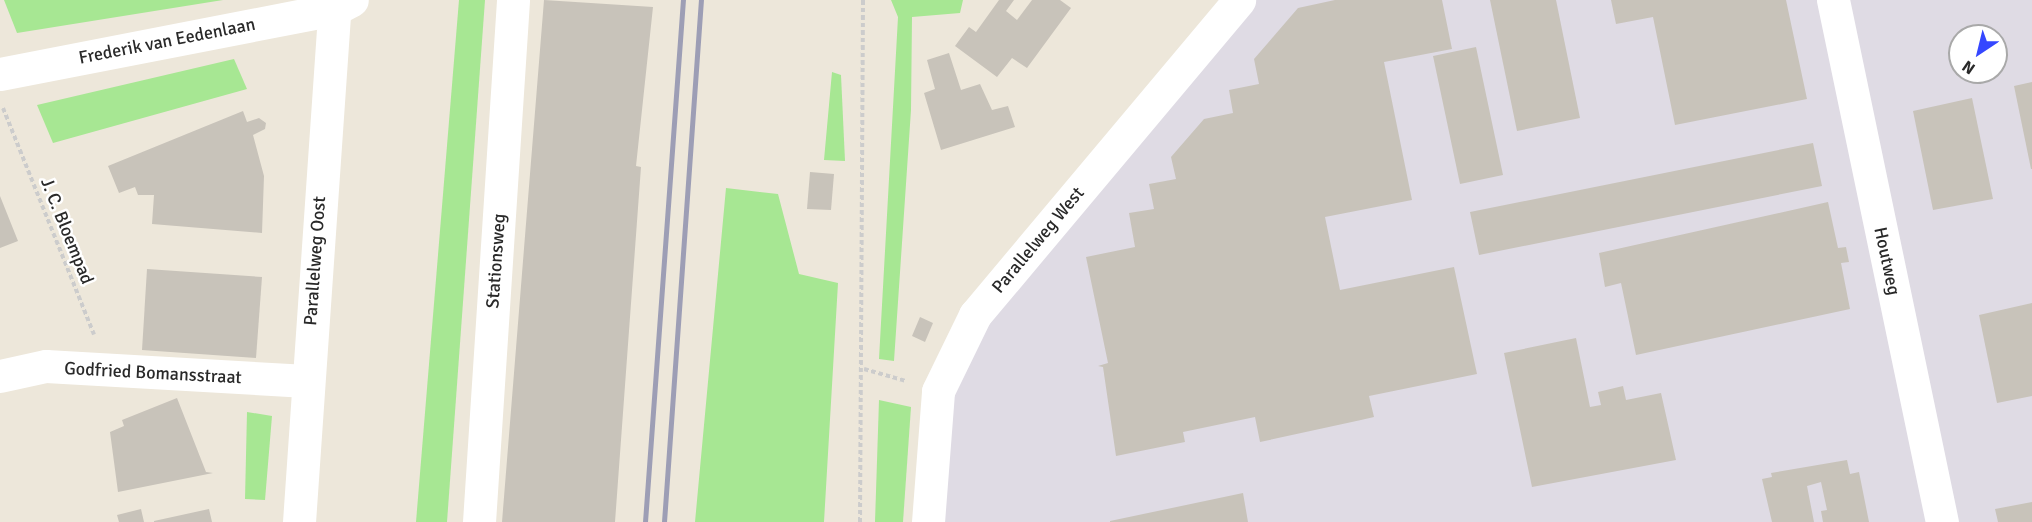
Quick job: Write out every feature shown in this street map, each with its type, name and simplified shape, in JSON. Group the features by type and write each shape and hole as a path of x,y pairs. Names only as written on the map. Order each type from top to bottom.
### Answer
{"street":[{"name":"Stationsweg","path":"479,522 513,0"},
{"name":"Parallelweg West","path":"927,522 938,391 975,315 1239,0"},
{"name":"Houtweg","path":"1833,0 1942,522"},
{"name":"Frederik van Eedenlaan","path":"0,74 341,3"},
{"name":"Parallelweg Oost","path":"299,522 307,381 341,3"},
{"name":"Godfried Bomansstraat","path":"0,376 46,366 307,381"}],"path":[{"path":"860,522 864,369 863,0"},
{"name":"J. C. Bloempad","path":"0,102 109,370"},
{"path":"864,369 938,391"}],"shaded area":[{"path":"1219,0 2032,0 2032,522 927,522 932,376"}],"green space":[{"path":"4,0 223,0 17,33"},
{"path":"459,0 485,0 447,522 416,522"},
{"path":"891,0 963,0 960,13 912,17 911,110 894,361 879,359 898,17"},
{"path":"234,59 247,89 53,143 37,105"},
{"path":"832,72 841,75 845,161 824,160"},
{"path":"726,188 778,194 799,274 838,283 824,522 695,522"},
{"path":"879,400 911,407 903,522 875,522"},
{"path":"247,412 272,416 265,500 245,499"}],"building":[{"path":"544,0 653,7 636,166 641,167 615,522 502,522"},
{"path":"999,0 1014,0 1006,11 1017,20 1032,0 1060,0 1071,8 1027,68 1012,58 997,77 955,46 969,27 976,32"},
{"path":"1335,0 1442,0 1452,49 1384,62 1412,200 1325,217 1340,290 1454,267 1477,374 1369,396 1374,417 1361,420 1260,442 1255,417 1183,432 1185,442 1116,456 1103,367 1098,366 1108,363 1086,257 1135,247 1129,213 1154,209 1149,184 1176,179 1171,157 1204,119 1233,113 1229,90 1259,84 1254,59 1298,8"},
{"path":"1490,0 1556,0 1580,118 1517,131"},
{"path":"1611,0 1786,0 1807,99 1675,125 1653,17 1616,24"},
{"path":"1476,47 1503,175 1460,184 1433,56"},
{"path":"949,53 961,90 980,84 992,110 1008,106 1015,127 941,150 924,93 935,89 927,60"},
{"path":"2032,82 2032,169 2031,169 2014,86"},
{"path":"1972,98 1993,199 1933,210 1913,111"},
{"path":"243,111 247,122 259,118 266,123 265,129 253,135 264,176 262,233 152,224 154,195 138,195 135,187 119,193 108,166"},
{"path":"1813,143 1822,186 1479,255 1470,212"},
{"path":"810,172 834,174 831,210 807,209"},
{"path":"0,196 18,241 0,248"},
{"path":"1828,202 1838,248 1846,247 1849,262 1841,263 1850,309 1636,355 1621,283 1605,287 1599,253"},
{"path":"147,269 262,277 256,358 142,350"},
{"path":"2032,303 2032,396 1997,403 1979,315"},
{"path":"920,317 933,323 925,342 912,336"},
{"path":"1576,338 1590,407 1601,405 1598,392 1623,386 1626,400 1661,393 1676,460 1532,487 1504,353"},
{"path":"177,398 206,472 213,473 118,492 110,432 124,426 122,420"},
{"path":"1847,460 1850,474 1859,472 1869,522 1823,522 1821,511 1827,510 1821,482 1807,486 1814,522 1772,522 1762,479 1772,477 1771,473"},
{"path":"1243,493 1248,522 1110,522 1110,521"},
{"path":"2032,502 2032,522 1998,522 1995,509"},
{"path":"141,509 144,522 119,522 117,515"},
{"path":"209,509 212,522 154,522 154,521"}],"railway":[{"path":"645,522 683,0"},
{"path":"664,522 701,0"}]}
